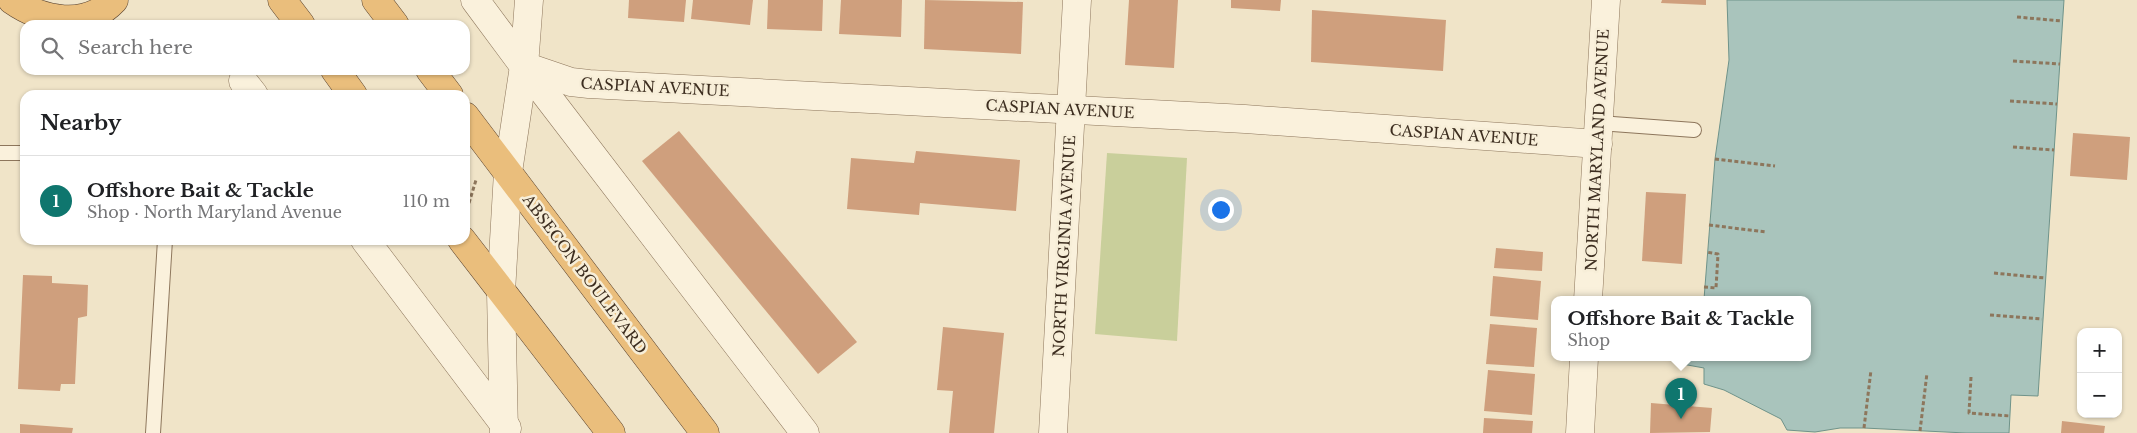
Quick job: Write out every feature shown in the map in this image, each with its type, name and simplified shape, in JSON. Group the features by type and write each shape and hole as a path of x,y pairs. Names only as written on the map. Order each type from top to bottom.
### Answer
{"highway":[{"path":"12,0 26,10 40,15 54,19 70,20 97,12 114,0"},
{"path":"282,0 297,20"},
{"path":"376,0 391,20"},
{"path":"339,75 349,90"},
{"path":"434,75 445,90"},
{"name":"ABSECON BOULEVARD","path":"470,123 705,433"},
{"path":"466,245 611,433"}],"street":[{"path":"476,0 524,66 805,433"},
{"path":"506,430 502,292 508,172 524,66 529,0"},
{"name":"NORTH VIRGINIA AVENUE","path":"1054,433 1077,0"},
{"name":"NORTH MARYLAND AVENUE","path":"1588,296 1606,0"},
{"name":"CASPIAN AVENUE","path":"524,66 552,76 584,83 1071,110 1598,133"},
{"path":"369,245 506,430"},
{"path":"1580,433 1584,361"}],"lane":[{"path":"1598,133 1694,130"},
{"path":"0,153 20,153"},
{"path":"153,433 165,245"}],"path":[{"path":"2017,17 2062,21"},
{"path":"2013,61 2060,64"},
{"path":"2010,101 2057,104"},
{"path":"2013,147 2054,150"},
{"path":"1715,158 1775,166"},
{"path":"470,200 476,180"},
{"path":"1709,225 1766,232"},
{"path":"1704,287 1716,288 1718,254 1706,252"},
{"path":"1994,273 2045,278"},
{"path":"1990,315 2042,318"},
{"path":"1864,428 1871,370"},
{"path":"1920,431 1927,373"},
{"path":"1971,377 1969,413 2010,416"}],"green space":[{"path":"1107,153 1187,158 1177,341 1095,334"}],"water":[{"path":"1727,0 2064,0 2038,396 2011,395 2009,433 1864,428 1840,428 1815,432 1787,430 1781,419 1724,390 1704,384 1704,368 1682,364 1682,361 1811,361 1811,296 1704,296 1715,159 1729,60"}],"building":[{"path":"629,0 686,0 684,22 628,18"},
{"path":"693,0 753,0 750,25 691,19"},
{"path":"768,0 823,0 822,31 767,29"},
{"path":"841,0 902,0 901,37 839,34"},
{"path":"925,0 1023,2 1021,54 924,49"},
{"path":"1129,0 1178,0 1174,68 1125,65"},
{"path":"1231,0 1281,0 1280,11 1231,8"},
{"path":"1662,0 1706,0 1706,5 1661,3"},
{"path":"1312,10 1446,20 1443,71 1311,62"},
{"path":"679,131 857,342 818,374 642,161"},
{"path":"2073,133 2130,137 2127,180 2070,176"},
{"path":"916,151 1020,160 1016,211 920,203 919,215 847,209 851,158 914,163"},
{"path":"1646,192 1686,194 1682,264 1642,261"},
{"path":"1496,248 1543,252 1542,271 1494,268"},
{"path":"23,275 52,276 52,283 88,285 87,316 78,318 75,384 61,384 60,391 18,389"},
{"path":"1493,276 1541,281 1538,320 1490,316"},
{"path":"1490,324 1537,328 1534,367 1486,364"},
{"path":"943,327 1004,333 994,433 949,433 953,391 937,390"},
{"path":"1488,370 1535,374 1532,415 1484,411"},
{"path":"1651,403 1712,408 1710,432 1650,433"},
{"path":"1484,418 1533,421 1532,433 1483,433"},
{"path":"2062,421 2105,426 2104,433 2061,433"},
{"path":"20,424 73,428 72,433 20,433"}],"place":[{"name":"Offshore Bait & Tackle","path":"1681,419"}]}
